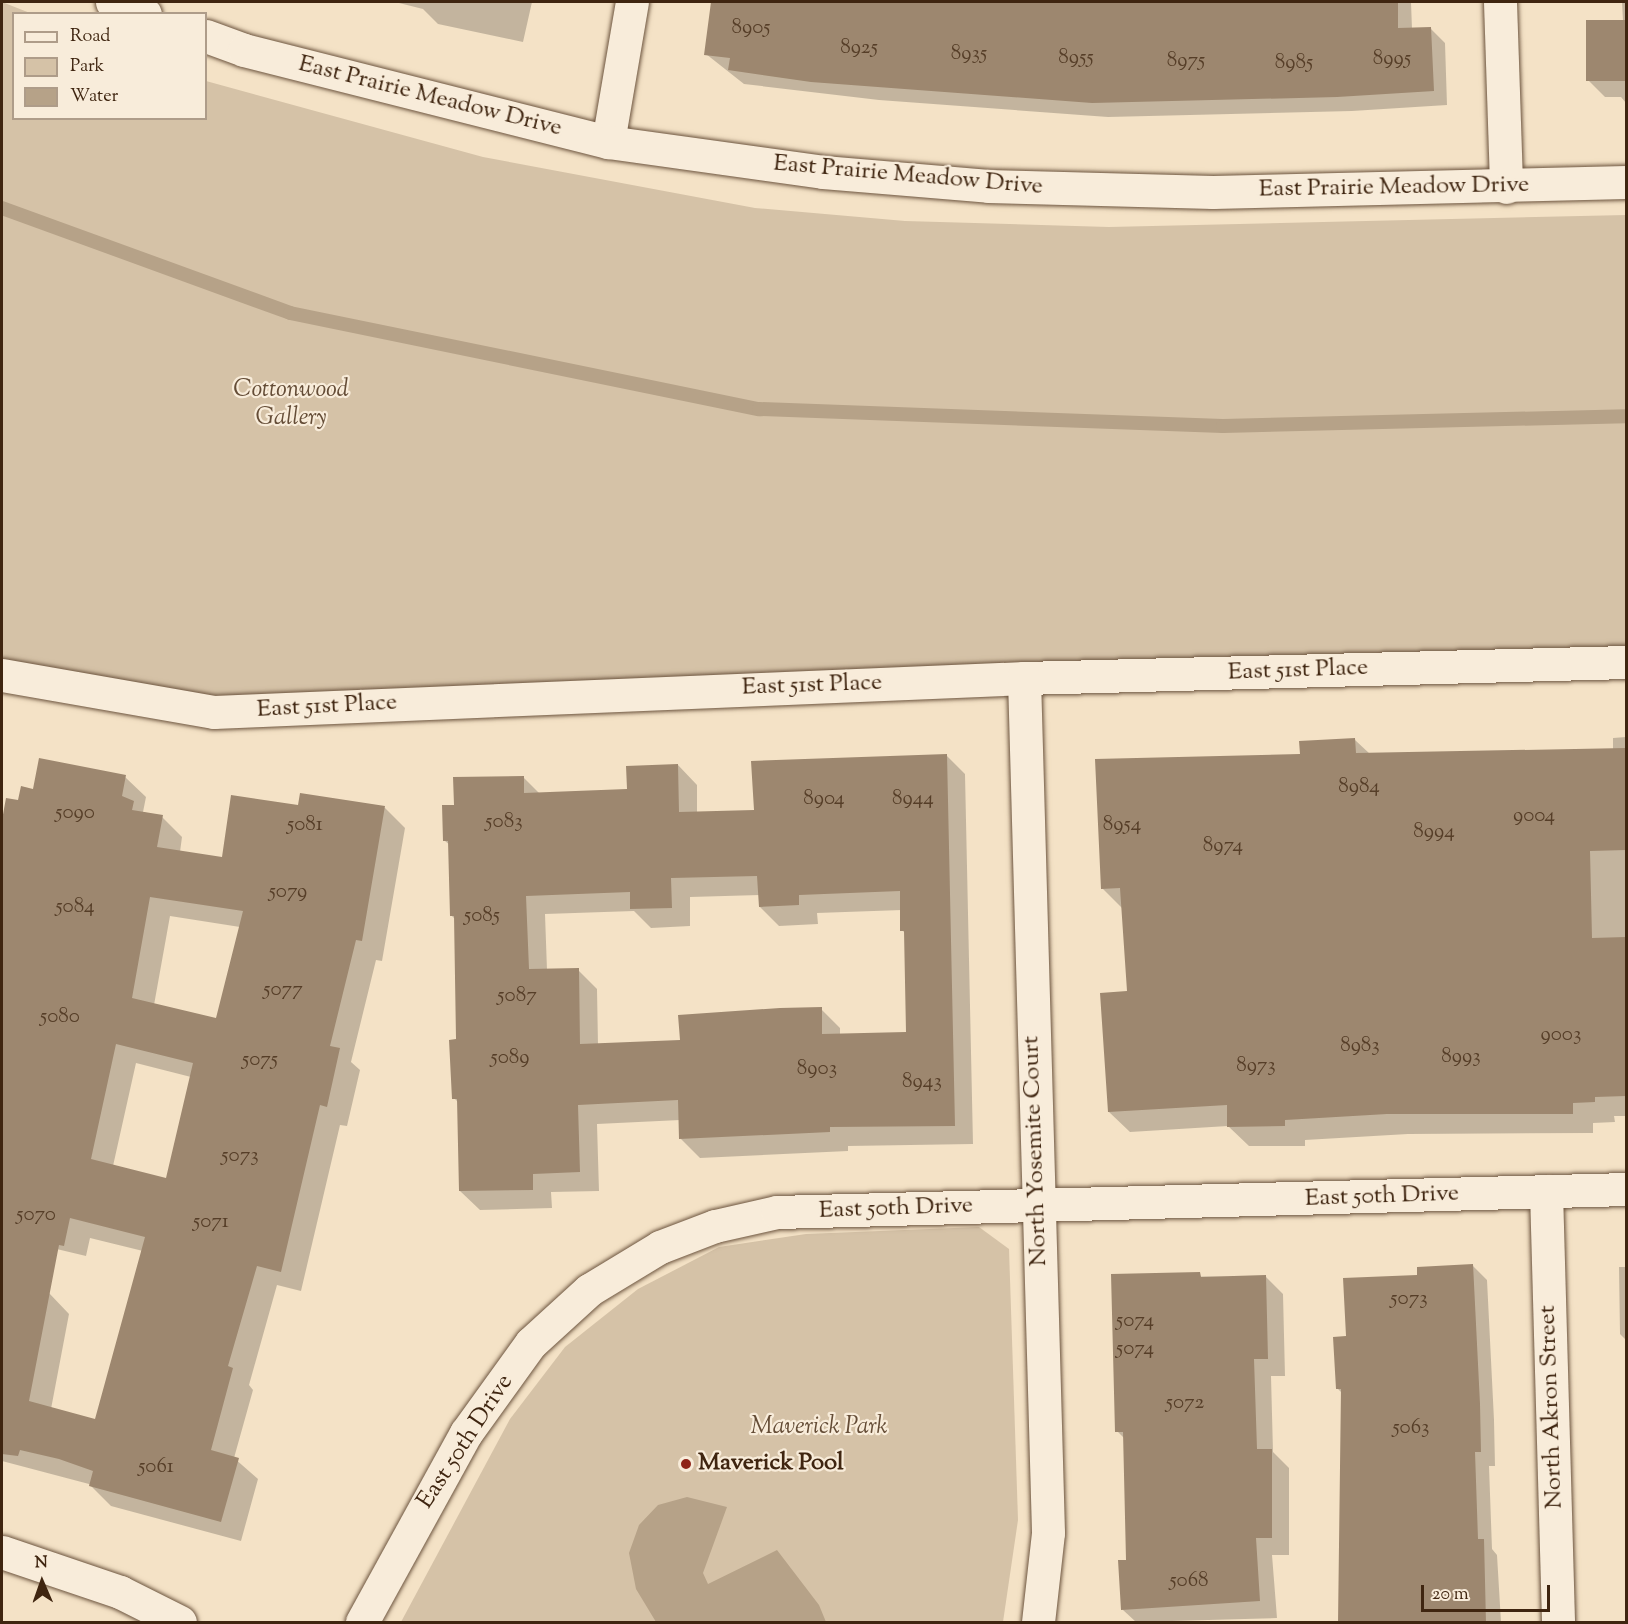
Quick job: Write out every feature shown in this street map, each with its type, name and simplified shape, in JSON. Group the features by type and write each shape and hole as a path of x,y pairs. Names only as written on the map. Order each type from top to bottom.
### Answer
{"street":[{"path":"112,2 140,12"},
{"path":"609,141 632,2"},
{"path":"1500,2 1506,187"},
{"name":"East Prairie Meadow Drive","path":"207,36 244,50 609,141 823,172 988,186 1213,192 1506,187 1626,182"},
{"name":"East 51st Place","path":"2,675 214,712 1024,678 1626,663"},
{"name":"North Yosemite Court","path":"1024,678 1048,1533 1038,1623"},
{"name":"East 50th Drive","path":"362,1623 466,1432 531,1343 589,1290 660,1247 715,1226 777,1212 1626,1189"},
{"name":"North Akron Street","path":"1546,1191 1558,1623"},
{"path":"2,1552 120,1592 180,1623"}],"green space":[{"name":"Cottonwood Gallery","path":"2,2 27,12 12,12 12,120 207,120 207,81 483,157 755,208 905,221 1109,227 1626,215 1626,650 203,698 2,663"},
{"name":"Maverick Park","path":"979,1227 1009,1249 1018,1520 1003,1622 401,1622 510,1419 565,1347 638,1289 719,1247 806,1234"}],"water":[{"name":"Maverick Pool","path":"687,1497 727,1507 703,1573 708,1584 777,1550 819,1605 826,1622 656,1622 636,1589 629,1553 639,1525 658,1505"}],"building":[{"path":"711,2 1398,2 1398,28 1431,27 1434,91 1337,97 1092,103 811,82 728,70 730,58 704,55"},
{"path":"1586,20 1626,20 1626,81 1586,81"},
{"path":"1355,738 1356,753 1626,748 1626,850 1590,851 1592,938 1626,937 1626,1096 1595,1097 1595,1102 1573,1103 1573,1114 1387,1114 1285,1120 1285,1126 1227,1127 1227,1105 1108,1112 1100,993 1127,991 1120,888 1101,889 1095,759 1300,754 1299,741"},
{"path":"947,754 955,1126 830,1127 830,1132 679,1139 678,1100 578,1105 580,1172 533,1174 533,1190 459,1191 457,1099 452,1099 449,1040 456,1039 454,916 450,916 448,841 443,841 442,805 454,805 453,777 524,776 524,793 627,789 626,766 678,764 679,812 754,810 751,761","holes":["757,876 759,907 799,905 799,895 900,891 900,931 904,931 906,1032 822,1034 822,1007 780,1008 678,1015 680,1040 580,1044 579,968 529,969 526,896 630,892 630,909 672,908 671,878"]},
{"path":"39,758 126,775 122,796 134,801 132,810 163,815 157,847 222,857 231,795 298,805 300,793 385,806 362,941 356,940 330,1046 340,1048 327,1107 320,1105 281,1272 257,1266 228,1366 233,1368 211,1450 239,1458 221,1522 89,1486 93,1471 59,1459 20,1450 18,1456 2,1454 2,820 6,798 18,800 21,786 33,789","holes":["150,897 243,911 216,1018 132,998","116,1044 193,1063 166,1178 91,1159","70,1218 145,1237 95,1419 29,1401 59,1245 64,1246"]},
{"path":"1473,1264 1481,1452 1475,1452 1478,1539 1484,1539 1486,1623 1338,1623 1341,1389 1336,1389 1333,1337 1346,1336 1343,1278 1417,1275 1417,1267"},
{"path":"1200,1272 1201,1277 1266,1275 1268,1359 1254,1359 1257,1449 1272,1449 1272,1538 1256,1538 1260,1601 1121,1610 1118,1560 1126,1560 1123,1432 1115,1432 1111,1274"}],"waterway":[{"path":"2,208 290,313 759,409 1223,426 1626,416"}],"place":[{"name":"Maverick Pool","path":"686,1464"}]}
